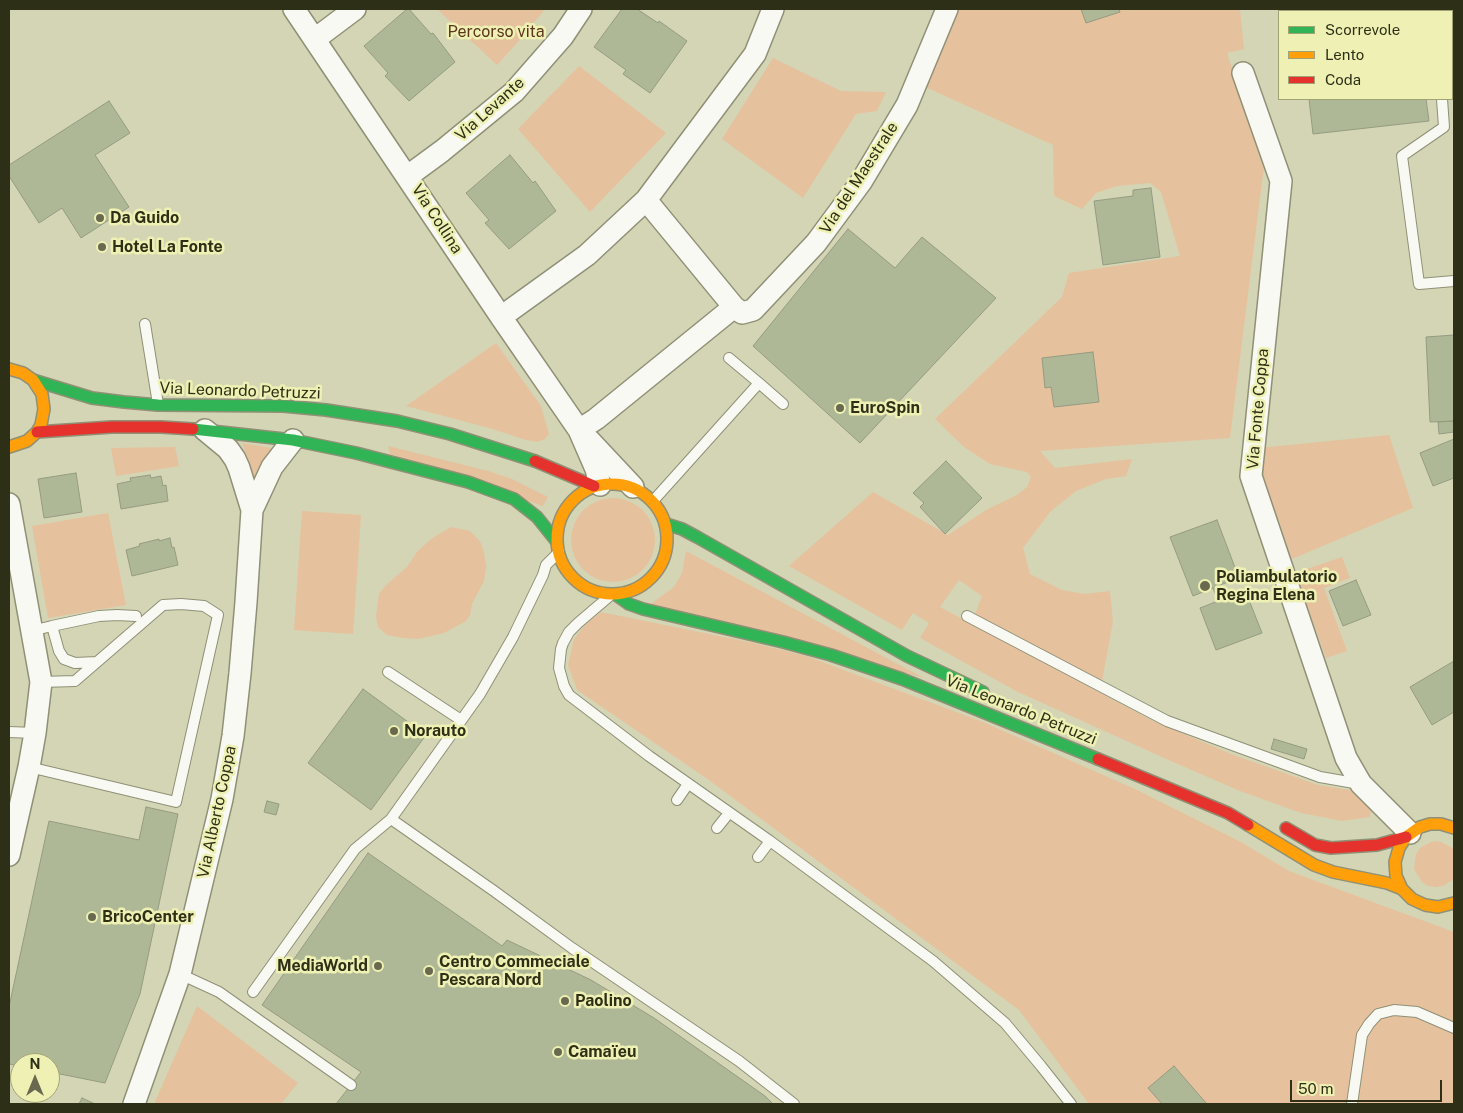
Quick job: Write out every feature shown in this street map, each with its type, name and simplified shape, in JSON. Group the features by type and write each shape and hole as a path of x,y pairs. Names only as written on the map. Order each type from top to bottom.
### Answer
{"main road":[{"name":"Via Leonardo Petruzzi","path":"9,369 23,373 33,380 92,398 158,404 282,406 364,415 405,423 450,434 560,471 597,486"},
{"path":"11,452 37,432 41,424 44,409 42,394 33,380"},
{"path":"37,432 122,427 161,427 293,440 356,453 493,490 514,499 537,517 558,547"},
{"path":"293,440 315,433"},
{"path":"539,475 560,471"},
{"path":"617,484 633,488 653,501 666,524 668,541 665,558 657,572 644,584 629,592 614,594 598,592 584,587 573,578 564,566 558,547 557,534 560,519 576,497 597,486 617,484"},
{"name":"Via Leonardo Petruzzi","path":"666,524 697,536 907,656 991,696"},
{"name":"Via Leonardo Petruzzi","path":"614,594 630,604 643,609 783,642 830,655 902,679 1228,813 1314,865 1402,889"},
{"path":"1279,823 1316,844 1332,848 1377,844 1408,835 1420,827 1430,824 1450,823"},
{"path":"1408,835 1398,848 1395,862 1396,876 1402,889 1412,899 1425,905 1438,907 1454,913"},
{"path":"1438,907 1454,903"}],"street":[{"name":"Via Collina","path":"294,9 582,434 633,488"},
{"path":"315,39 355,9"},
{"name":"Via Levante","path":"408,176 442,151 514,92 563,36 581,9"},
{"path":"501,317 587,255 646,200 755,54 773,9"},
{"name":"Via del Maestrale","path":"734,307 742,313 753,310 816,243 860,182 907,105 947,9"},
{"name":"Via Fonte Coppa","path":"1243,72 1281,181 1251,476 1346,758 1360,784 1408,835"},
{"path":"560,471 576,459 581,450 582,434 596,419 734,307 646,200"},
{"name":"Via Alberto Coppa","path":"131,1103 180,974 222,799 231,745 246,602 252,510 240,468 235,459 228,449 205,430"},
{"name":"Via Collina","path":"582,434 596,469 597,486"},
{"name":"Via Alberto Coppa","path":"252,510 272,467 293,440"},
{"path":"9,504 41,682 29,767 9,855"}],"lane":[{"path":"1442,100 1444,127 1402,156 1419,284 1454,281"},
{"path":"145,324 158,404"},
{"path":"729,358 784,404"},
{"path":"653,501 759,383"},
{"path":"253,992 355,849 391,819 480,694 513,637 546,565 558,547"},
{"path":"614,594 578,623 569,632 563,643 559,668 564,686 569,695 688,784 770,841 933,961 1005,1023 1071,1104"},
{"path":"29,767 176,802 218,615 204,606 163,605 75,681 41,682"},
{"path":"31,631 99,616 136,616"},
{"path":"967,616 1167,721 1320,776 1360,784"},
{"path":"52,626 59,651 64,659 75,663 97,662"},
{"path":"388,672 461,720"},
{"path":"9,732 35,733"},
{"path":"677,800 688,784"},
{"path":"717,828 729,813"},
{"path":"391,819 572,948 739,1062 794,1104"},
{"path":"758,857 770,841"},
{"path":"180,974 219,992 351,1085"},
{"path":"1352,1104 1362,1035 1368,1024 1378,1014 1394,1010 1417,1012 1454,1028"}],"green space":[{"name":"Percorso vita","path":"437,9 545,9 497,65"},
{"path":"957,9 1240,9 1244,49 1227,53 1264,166 1230,438 1040,451 1055,468 1132,459 1126,476 1106,479 1076,491 1050,512 1023,548 1030,574 1062,590 1084,594 1110,591 1113,622 1102,681 975,614 982,596 959,580 940,607 1151,720 1231,754 1318,785 1356,791 1371,810 1370,817 1342,821 1301,813 1240,791 1018,692 920,638 929,623 913,613 902,630 789,566 873,492 948,535 986,510 1017,495 1027,487 1031,477 1027,472 990,464 964,447 935,419 1062,297 1069,273 1180,256 1161,192 1150,183 1117,186 1096,193 1082,209 1054,196 1053,145 923,86 943,48"},
{"path":"773,58 841,91 886,92 877,111 856,114 803,198 722,139"},
{"path":"579,66 666,133 590,212 518,129"},
{"path":"496,343 541,406 549,434 545,439 537,442 526,440 406,406"},
{"path":"1389,435 1413,508 1287,561 1255,476 1259,448"},
{"path":"242,443 272,448 260,464 253,480 250,464"},
{"path":"388,446 488,471 512,479 548,497 543,506 390,454"},
{"path":"175,447 179,466 116,476 111,448"},
{"path":"605,498 621,498 637,505 648,516 655,532 652,556 643,570 637,575 621,582 605,582 589,575 578,564 571,548 571,532 578,516 589,505"},
{"path":"302,511 361,515 353,634 294,630"},
{"path":"108,513 126,605 48,618 32,526"},
{"path":"451,527 470,531 480,541 484,552 486,567 484,581 472,604 470,615 466,621 444,633 418,639 387,635 378,627 376,616 379,594 385,586 407,567 417,552 431,539"},
{"path":"686,551 924,678 651,604 674,587 682,573"},
{"path":"1342,557 1350,578 1324,588 1347,651 1326,658 1295,573"},
{"path":"601,612 753,643 806,656 983,722 1135,789 1241,842 1289,871 1454,932 1454,1104 1089,1104 1019,1010 706,778 577,690 568,665 574,639 585,625"},
{"path":"1434,841 1441,842 1454,849 1454,879 1443,886 1436,887 1428,886 1422,882 1414,869 1416,854 1420,848"},
{"path":"197,1006 298,1083 281,1104 154,1104"}],"building":[{"path":"407,9 431,34 433,33 455,62 409,101 385,76 388,73 364,46"},
{"path":"622,9 637,9 658,23 659,21 687,41 650,93 623,74 626,70 594,47"},
{"path":"1081,9 1119,9 1120,12 1086,23"},
{"path":"1309,100 1426,100 1429,121 1313,134"},
{"path":"109,101 130,133 95,155 129,207 81,238 62,208 39,223 9,176 9,165"},
{"path":"510,155 533,183 535,181 556,211 509,249 485,223 489,220 466,193"},
{"path":"1151,188 1160,257 1103,265 1094,201 1133,196 1133,190"},
{"path":"848,229 895,268 922,237 996,298 860,443 753,346"},
{"path":"1454,335 1454,421 1430,422 1426,337"},
{"path":"1093,352 1099,402 1054,407 1051,387 1045,388 1042,358"},
{"path":"1454,421 1454,432 1439,434 1438,422"},
{"path":"1454,439 1454,478 1433,486 1420,453"},
{"path":"946,461 982,498 945,534 920,507 924,503 913,493"},
{"path":"76,473 82,512 44,518 38,479"},
{"path":"150,475 151,478 161,476 163,486 166,485 168,501 121,509 117,484 131,481 130,478"},
{"name":"Poliambulatorio Regina Elena","path":"1217,520 1239,578 1220,585 1226,598 1230,597 1232,601 1247,595 1262,633 1216,650 1200,608 1218,601 1213,588 1193,596 1170,537"},
{"path":"170,538 178,565 132,576 126,550 140,546 139,544"},
{"path":"1356,580 1371,615 1343,626 1329,591"},
{"path":"1454,661 1454,712 1432,725 1410,687"},
{"path":"363,689 426,735 371,810 308,763"},
{"path":"1274,739 1307,749 1304,759 1271,749"},
{"path":"267,801 279,804 276,815 264,812"},
{"name":"BricoCenter","path":"146,807 178,814 140,994 105,1083 60,1074 60,1053 10,1053 9,1064 9,1007 49,821 139,840"},
{"name":"Centro Commeciale Pescara Nord","path":"368,853 502,946 507,940 591,980 654,1018 765,1096 773,1104 336,1104 361,1072 262,1005"},
{"path":"1174,1066 1207,1104 1162,1104 1148,1088"},
{"path":"82,1098 95,1104 79,1104"}],"traffic: fast":[{"path":"33,380 92,398 124,402 158,405 283,406 326,410 397,421 450,434 535,461"},
{"path":"193,429 293,440 356,453 468,482 514,499 537,517 557,542"},
{"path":"666,524 682,529 697,537 907,656 983,692"},
{"path":"615,594 629,604 643,609 783,642 831,655 902,679 1098,759"}],"traffic: slow":[{"path":"9,369 23,373 33,380 42,394 44,409 41,425 37,432 27,441 9,447"},
{"path":"612,484 633,488 651,500 663,518 667,539 663,560 651,578 633,590 612,594 591,590 573,578 561,560 557,539 561,518 573,500 591,488 612,484"},
{"path":"1454,828 1441,824 1430,824 1420,827 1406,837 1399,848 1395,862 1396,876 1402,889 1412,899 1425,905 1438,907 1454,903"},
{"path":"1248,825 1314,865 1333,872 1387,883 1402,889"}],"traffic: jam":[{"path":"37,432 112,427 193,429"},
{"path":"535,461 594,486"},
{"path":"1098,759 1228,813 1248,825"},
{"path":"1286,828 1315,845 1331,848 1377,845 1406,837"}],"place":[{"name":"Da Guido","path":"100,218"},
{"name":"Hotel La Fonte","path":"102,247"},
{"name":"EuroSpin","path":"840,408"},
{"name":"Poliambulatorio Regina Elena","path":"1205,586"},
{"name":"Norauto","path":"394,731"},
{"name":"BricoCenter","path":"92,917"},
{"name":"MediaWorld","path":"378,966"},
{"name":"Centro Commeciale Pescara Nord","path":"429,971"},
{"name":"Paolino","path":"565,1001"},
{"name":"Camaïeu","path":"558,1052"}]}
